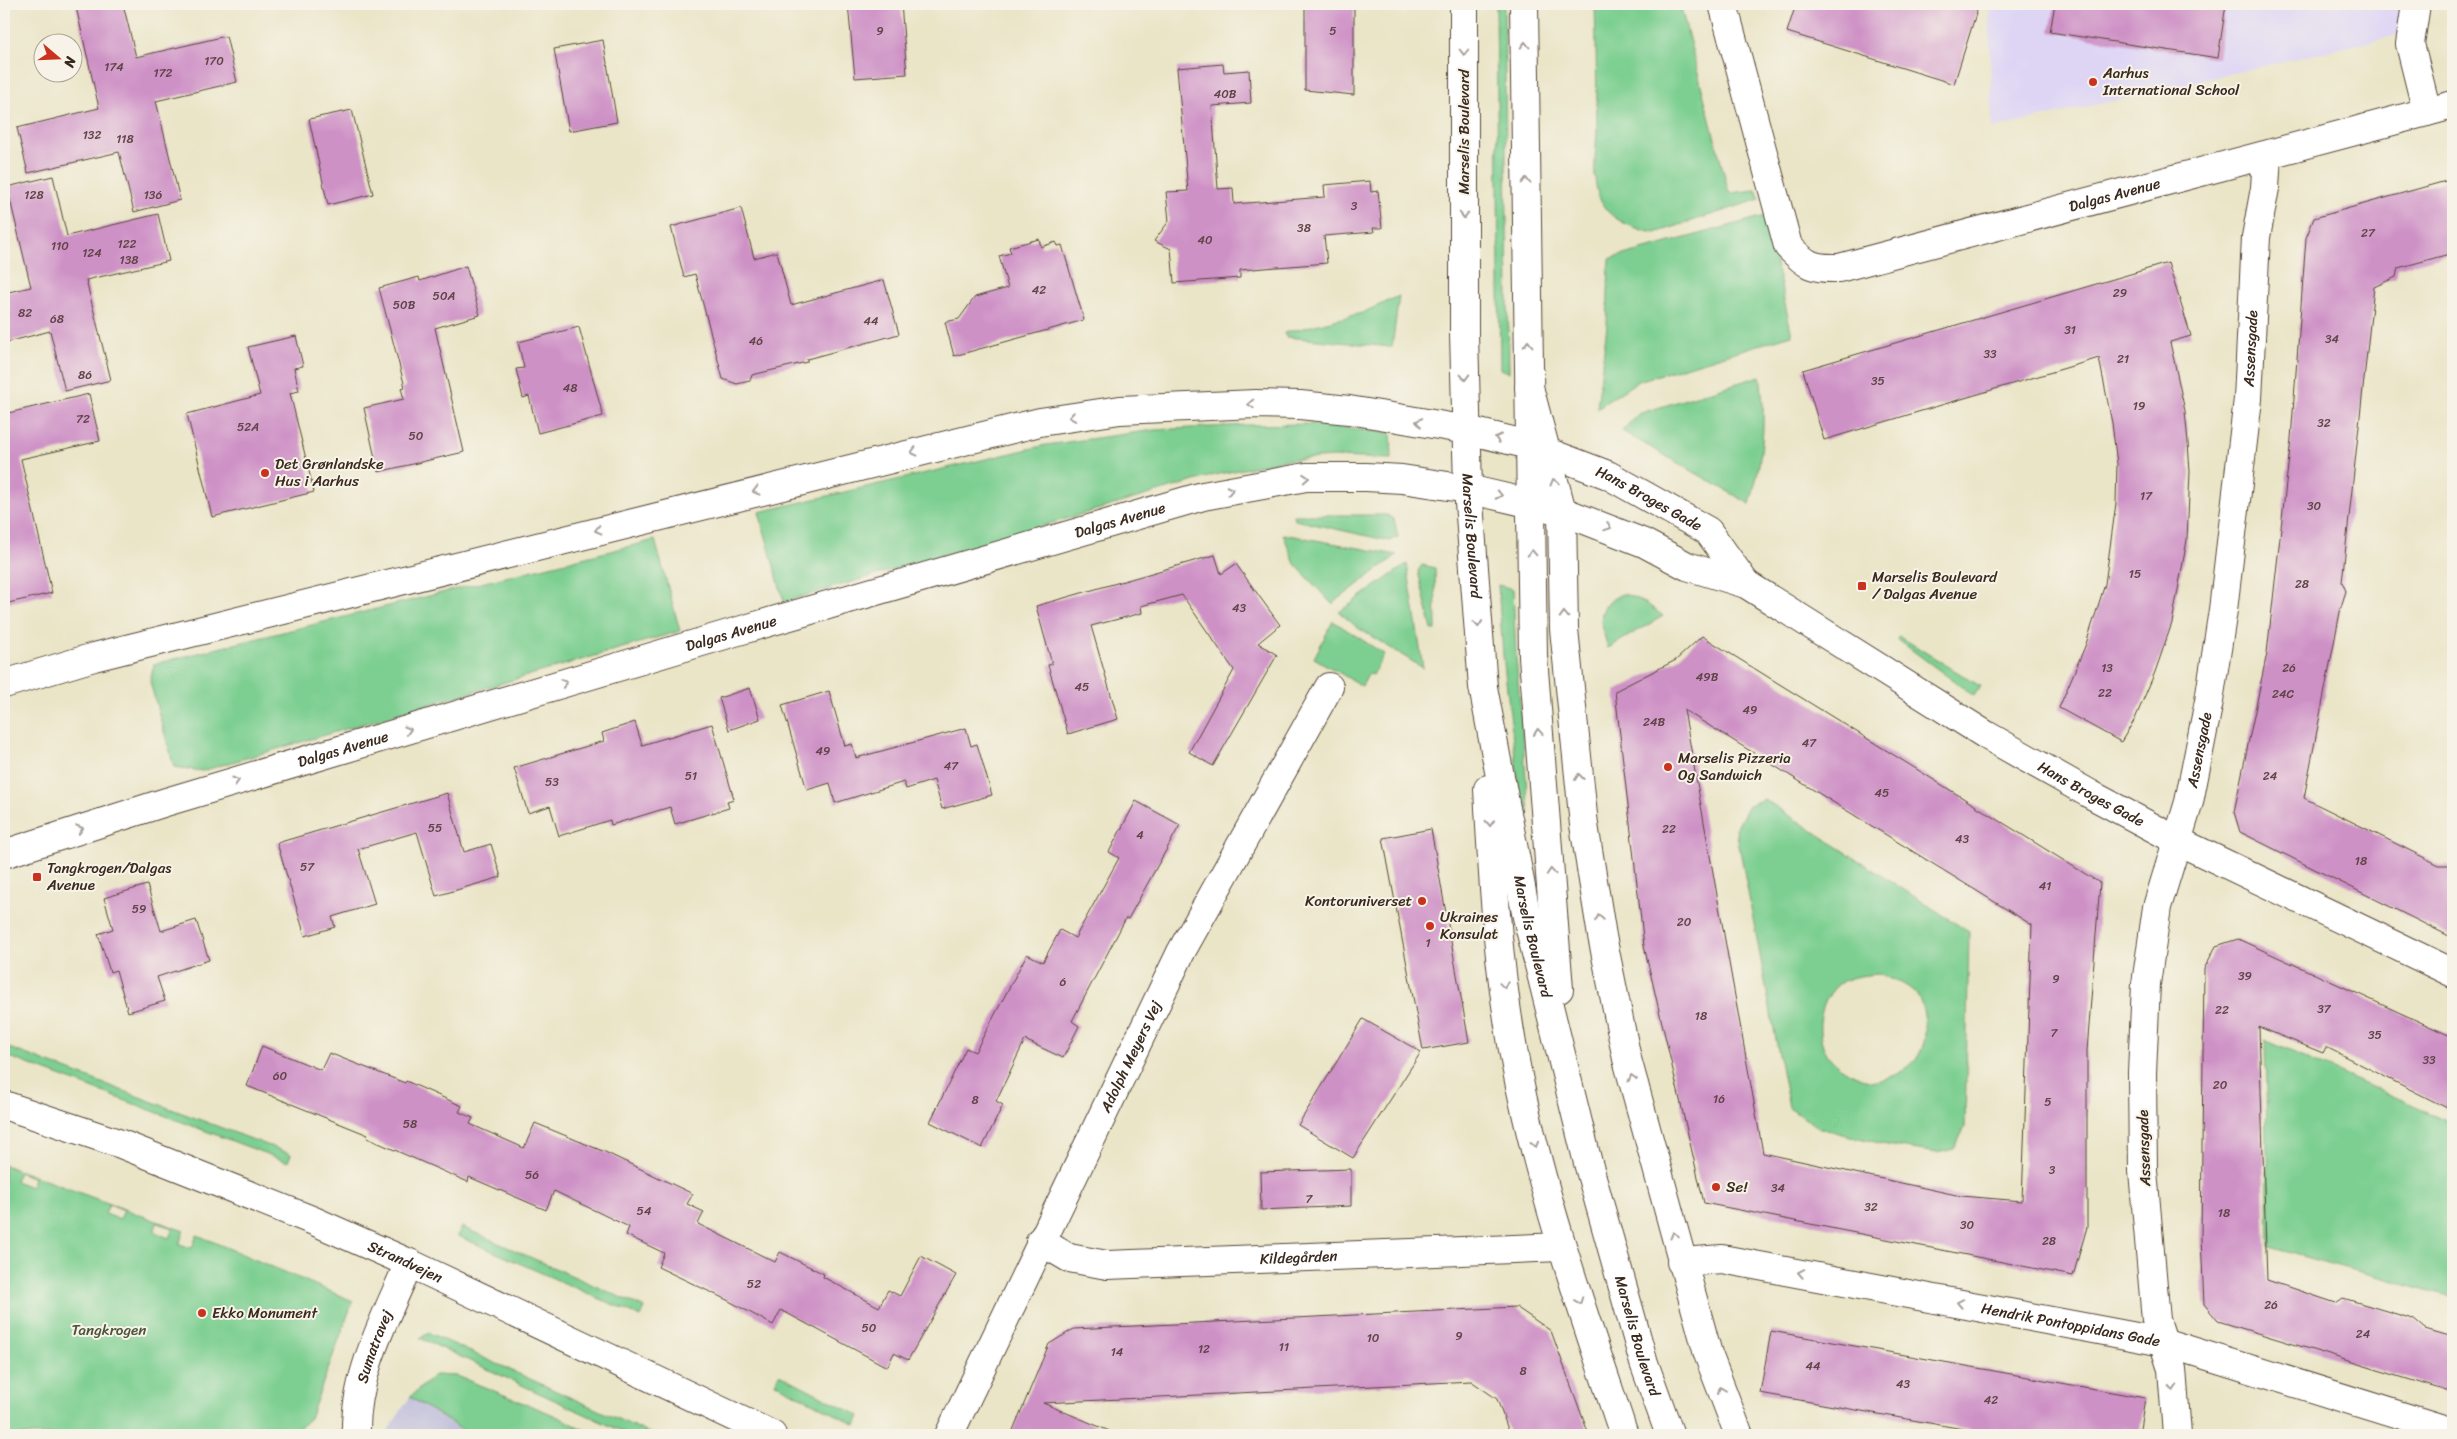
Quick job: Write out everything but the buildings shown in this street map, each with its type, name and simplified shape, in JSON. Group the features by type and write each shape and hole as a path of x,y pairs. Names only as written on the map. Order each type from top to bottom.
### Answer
{"street":[{"name":"Marselis Boulevard","path":"1464,4 1464,334 1468,488 1483,687 1526,913 1606,1232 1644,1363 1670,1435"},
{"path":"1524,4 1529,387 1538,449 1562,511 1564,629 1584,825 1602,936 1627,1059 1681,1262 1708,1354 1739,1435"},
{"name":"Dalgas Avenue","path":"1723,4 1780,224 1788,246 1803,262 1819,268 1839,268 2453,105"},
{"path":"2416,4 2410,44 2427,112"},
{"name":"Assensgade","path":"2177,1435 2172,1369 2156,1320 2143,1171 2142,1073 2146,984 2158,907 2189,802 2209,701 2234,525 2248,398 2256,237 2265,188 2267,155"},
{"path":"4,684 94,657 1040,422 1120,410 1255,404 1348,410 1467,430"},
{"name":"Hans Broges Gade","path":"1467,430 1538,449 1608,475 1708,531 1746,584"},
{"name":"Marselis Boulevard","path":"1538,449 1530,502 1533,657 1564,1061"},
{"name":"Dalgas Avenue","path":"4,854 166,802 707,640 1203,496 1306,477 1402,479 1468,488 1530,502"},
{"name":"Hans Broges Gade","path":"1530,502 1562,511 1644,543 1688,566 1746,584 1986,735 2178,842 2453,973"},
{"name":"Adolph Meyers Vej","path":"949,1435 1040,1241 1181,952 1329,686"},
{"path":"1483,687 1495,922 1518,1080 1561,1247 1624,1435"},
{"name":"Strandvejen","path":"4,1101 16,1109 202,1174 409,1263 772,1435"},
{"name":"Kildegården","path":"1040,1241 1069,1258 1107,1265 1561,1247"},
{"name":"Hendrik Pontoppidans Gade","path":"1681,1262 1722,1259 2163,1342 2453,1432"},
{"name":"Sumatravej","path":"356,1435 357,1404 363,1376 409,1263"}],"shaded area":[{"name":"Aarhus International School","path":"1989,4 2402,4 2397,35 1992,129"},
{"path":"410,1397 468,1435 385,1435"}],"green space":[{"path":"1496,4 1504,4 1509,372 1500,369"},
{"path":"1595,4 1680,4 1729,193 1756,190 1760,199 1655,233 1626,224 1607,211 1599,196 1595,177 1597,80"},
{"path":"1765,216 1792,335 1638,381 1597,408 1607,325 1609,259"},
{"path":"1399,296 1392,347 1286,337 1284,333 1362,313"},
{"path":"1760,376 1763,409 1762,441 1758,472 1750,504 1622,431 1638,414"},
{"path":"1313,424 1391,433 1392,459 1334,457 1285,460 1215,475 784,602 759,512 1046,445 1154,430"},
{"path":"1294,515 1387,515 1394,519 1398,537 1390,541 1295,520"},
{"path":"1283,534 1397,555 1332,604 1295,564"},
{"path":"655,540 680,631 202,771 174,767 150,682 154,664"},
{"path":"1407,564 1423,668 1358,628 1339,612"},
{"path":"1422,565 1435,568 1436,630 1432,630 1418,571"},
{"path":"1498,585 1513,589 1516,657 1529,814 1522,815 1503,655"},
{"path":"1622,594 1649,605 1663,616 1608,648 1603,631 1603,610 1607,604"},
{"path":"1333,621 1384,654 1373,675 1369,673 1362,686 1314,658"},
{"path":"1899,636 1980,686 1974,696 1897,639"},
{"path":"1764,799 1969,932 1965,1127 1954,1149 1937,1153 1887,1145 1819,1128 1789,1108 1736,829 1749,805","holes":["1877,974 1902,984 1911,989 1917,996 1923,1011 1925,1036 1923,1047 1912,1064 1894,1075 1871,1082 1845,1070 1831,1059 1821,1040 1820,1018 1828,997 1843,981 1864,975"]},
{"path":"2265,1040 2453,1123 2453,1297 2269,1247"},
{"path":"4,1046 291,1154 288,1162 4,1055"},
{"name":"Tangkrogen","path":"4,1165 184,1231 179,1244 192,1248 197,1235 353,1301 310,1418 291,1435 4,1435","holes":["19,1172 34,1178 31,1187 15,1181","109,1204 124,1210 120,1219 105,1214","157,1223 173,1228 169,1238 154,1232"]},
{"path":"462,1227 645,1308 641,1317 458,1236"},
{"path":"429,1333 653,1435 630,1435 420,1338"},
{"path":"779,1374 860,1416 856,1425 775,1383"},
{"path":"435,1375 457,1376 554,1415 595,1435 470,1435 410,1397"}],"place":[{"name":"Aarhus International School","path":"2093,82"},
{"name":"Det Grønlandske Hus i Aarhus","path":"265,473"},
{"name":"Marselis Boulevard / Dalgas Avenue","path":"1862,586"},
{"name":"Marselis Pizzeria Og Sandwich","path":"1668,767"},
{"name":"Tangkrogen/Dalgas Avenue","path":"37,877"},
{"name":"Kontoruniverset","path":"1422,901"},
{"name":"Ukraines Konsulat","path":"1430,926"},
{"name":"Se!","path":"1716,1187"},
{"name":"Ekko Monument","path":"202,1313"}]}
